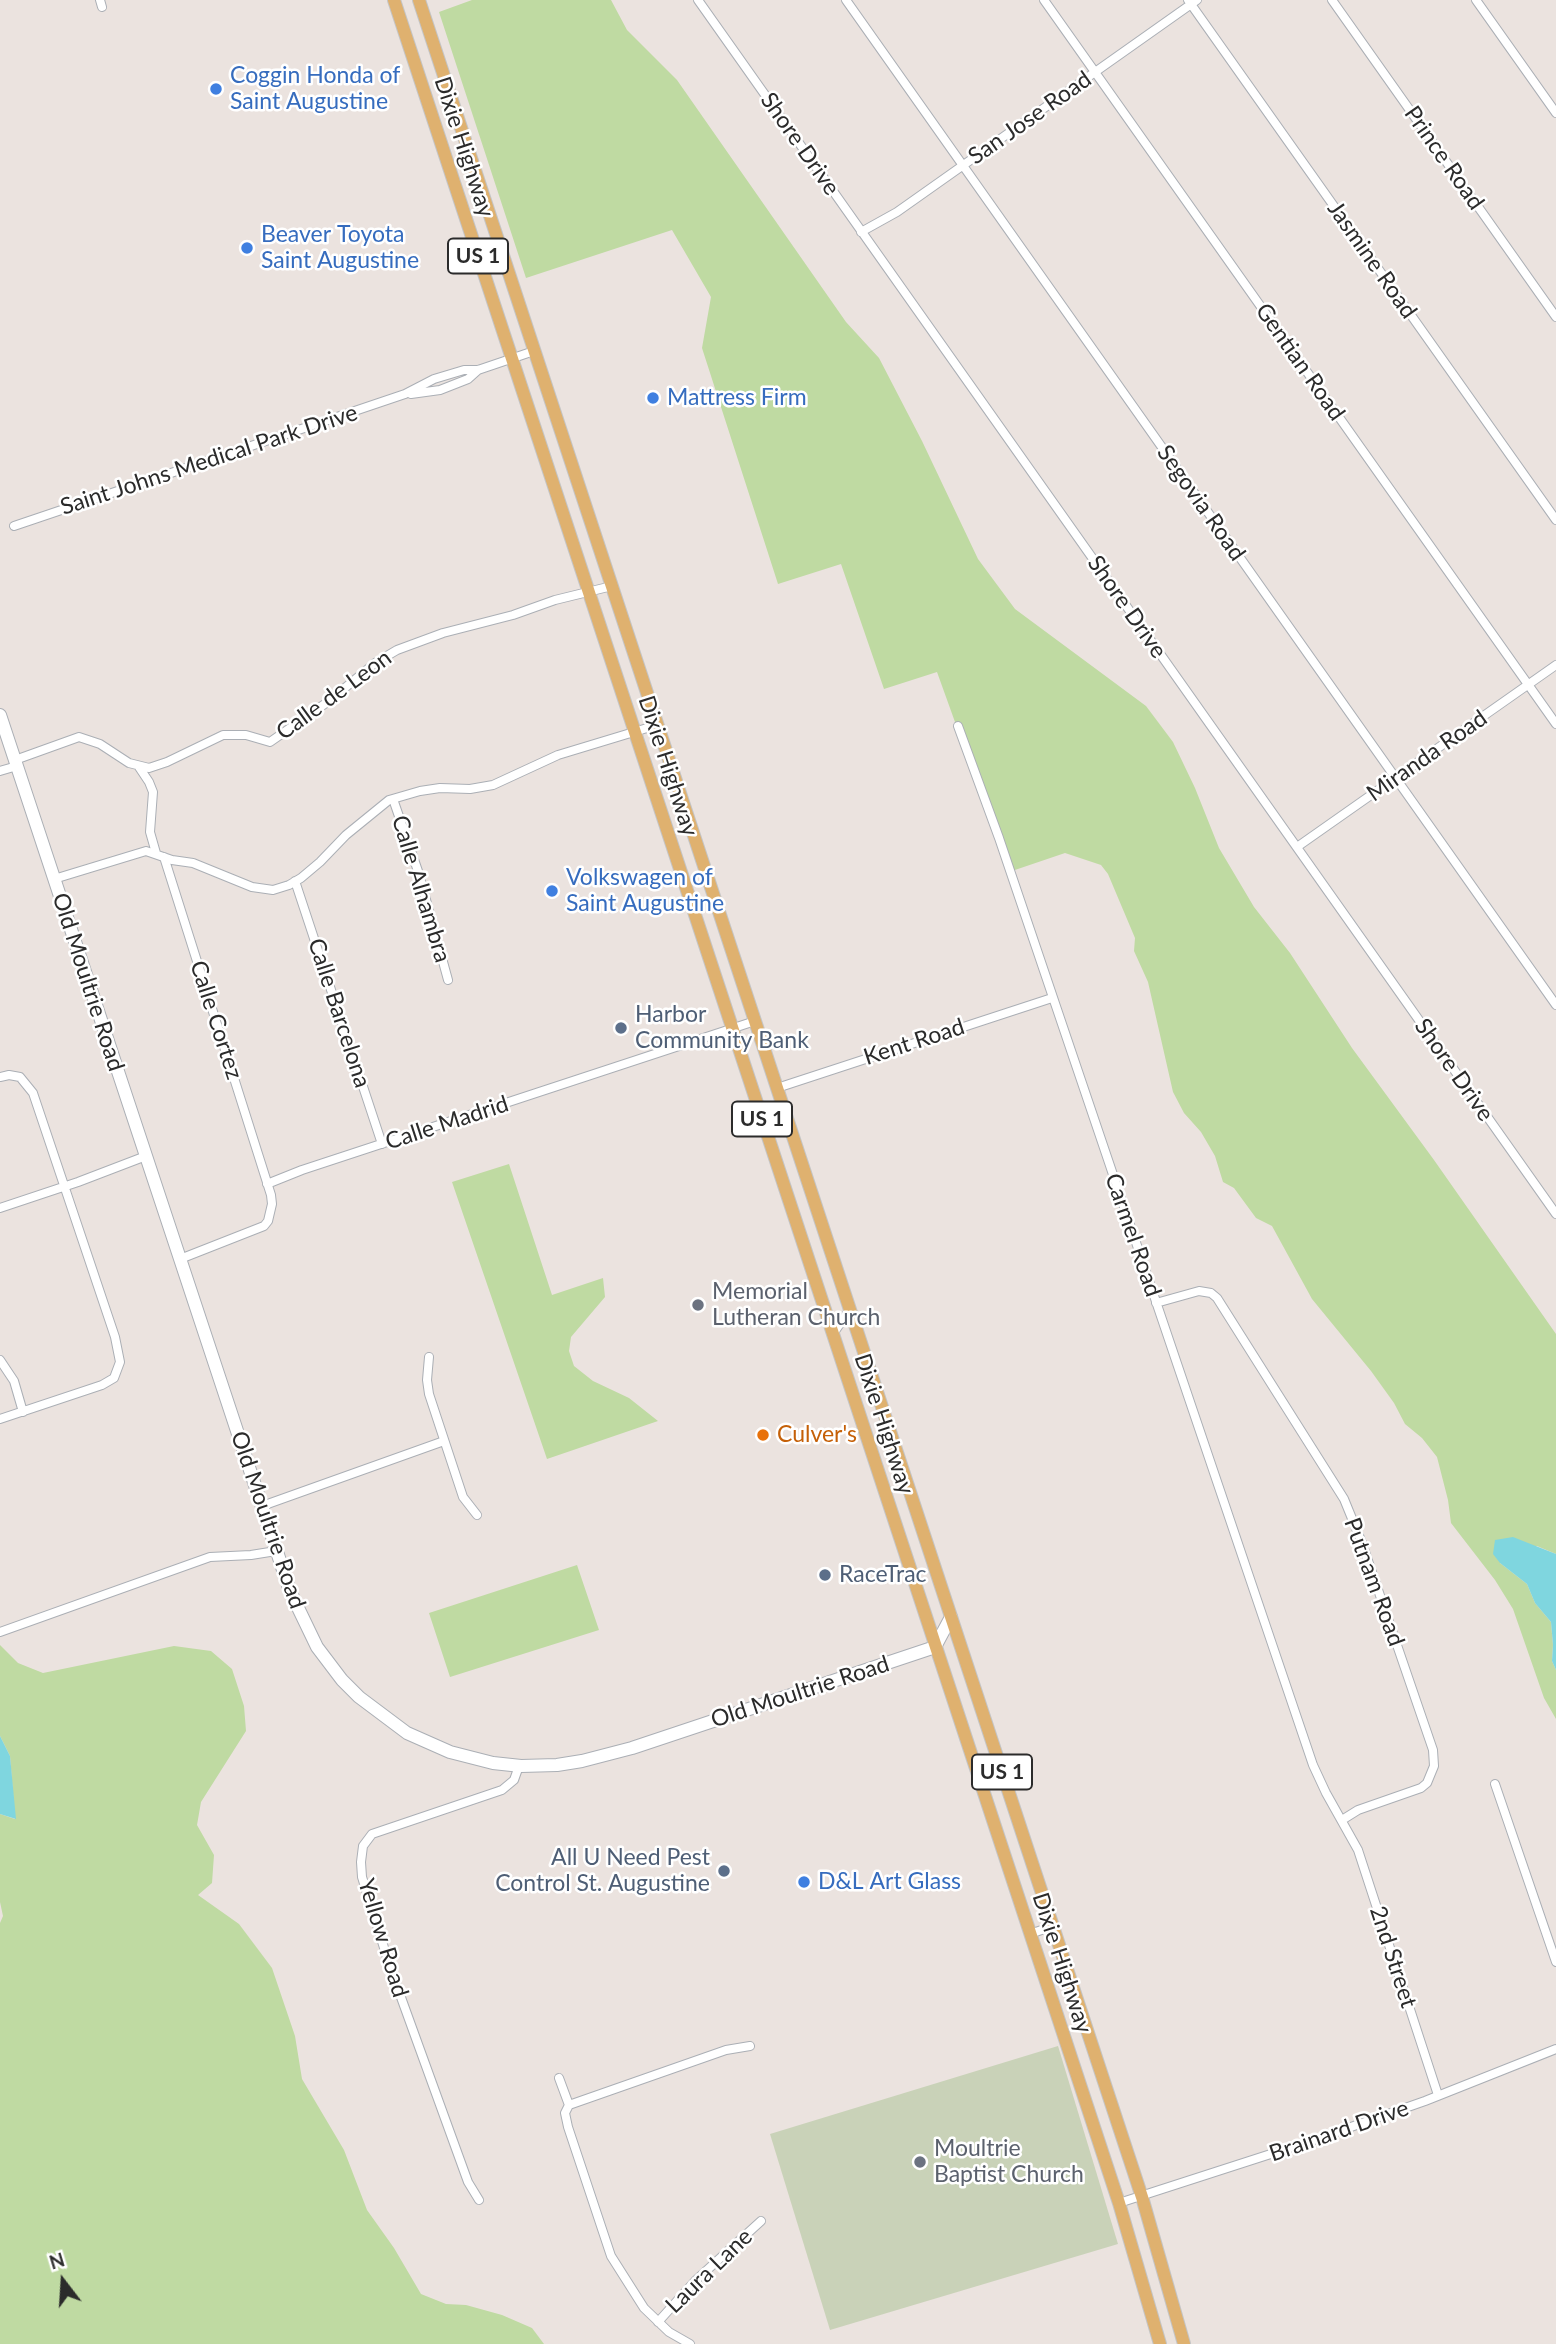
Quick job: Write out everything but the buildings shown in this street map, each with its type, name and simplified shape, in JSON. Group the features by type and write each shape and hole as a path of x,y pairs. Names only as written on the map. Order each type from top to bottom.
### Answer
{"main road":[{"name":"Dixie Highway","path":"394,0 1119,2203 1160,2344"},
{"name":"US 1","path":"419,0 1142,2197 1184,2344"},
{"path":"450,172 473,164"},
{"name":"Old Moultrie Road","path":"0,715 276,1551 303,1622 317,1647 342,1680 368,1705 407,1732 439,1748 471,1758 519,1766 557,1765 607,1756 935,1647"},
{"path":"935,1647 951,1617"}],"street":[{"name":"Shore Drive","path":"698,0 1556,1214"},
{"name":"Segovia Road","path":"846,0 1556,1006"},
{"name":"Gentian Road","path":"1044,0 1556,724"},
{"name":"Prince Road","path":"1332,0 1556,317"},
{"path":"1476,0 1556,113"},
{"name":"San Jose Road","path":"861,232 897,212 1192,1"},
{"name":"Jasmine Road","path":"1192,1 1556,520"},
{"name":"Saint Johns Medical Park Drive","path":"13,526 405,394 434,379 464,370 478,370 534,351"},
{"name":"Calle de Leon","path":"139,767 155,767 223,735 246,735 270,742 328,701 375,663 397,650 443,633 612,586"},
{"name":"Miranda Road","path":"1297,847 1556,665"},
{"path":"54,879 142,851 193,863 233,880 268,890 284,887 320,862 367,817 393,799 440,788 470,789 493,785 558,755 657,724"},
{"name":"Carmel Road","path":"958,726 1307,1745 1326,1793 1342,1820"},
{"path":"0,771 79,737 100,744 139,767 149,782 153,792 150,832 160,855"},
{"name":"Calle Alhambra","path":"393,799 419,874 448,980"},
{"name":"Calle Cortez","path":"160,855 267,1184"},
{"name":"Calle Barcelona","path":"295,881 382,1144"},
{"name":"Kent Road","path":"777,1088 1052,998"},
{"name":"Calle Madrid","path":"267,1184 755,1021"},
{"path":"0,1077 20,1077 33,1093 115,1337 120,1362 114,1378 102,1385 0,1419"},
{"path":"0,1208 146,1156"},
{"path":"180,1259 264,1226 272,1204 267,1184"},
{"name":"Putnam Road","path":"1156,1303 1199,1291 1211,1293 1217,1298 1344,1499 1362,1543 1433,1750 1434,1766 1427,1783 1421,1788 1358,1810 1342,1820"},
{"path":"833,1334 850,1309"},
{"path":"429,1357 429,1394 463,1497 477,1515"},
{"path":"0,1360 14,1381 23,1412"},
{"path":"262,1506 444,1441"},
{"path":"0,1632 210,1557 276,1551"},
{"name":"Yellow Road","path":"479,2200 468,2182 394,1979 362,1877 360,1861 363,1846 372,1834 502,1790 514,1780 519,1766"},
{"path":"1495,1784 1556,1962"},
{"name":"2nd Street","path":"1342,1820 1358,1850 1438,2095"},
{"path":"1030,1934 1053,1926"},
{"path":"690,2344 658,2322 631,2290 611,2256 565,2113 569,2105 726,2050 750,2046"},
{"name":"Brainard Drive","path":"1119,2203 1314,2140 1556,2049"},
{"path":"559,2078 569,2105"},
{"name":"Laura Lane","path":"658,2322 695,2281 761,2221"}],"green space":[{"path":"472,0 611,0 627,30 677,80 846,322 879,358 978,559 1015,609 1146,706 1173,742 1219,848 1254,907 1290,953 1352,1048 1556,1334 1556,1554 1537,1546 1500,1563 1527,1584 1535,1603 1551,1622 1552,1661 1556,1670 1556,1719 1544,1698 1513,1609 1495,1580 1451,1523 1437,1457 1422,1438 1405,1424 1371,1371 1312,1299 1272,1226 1256,1218 1234,1188 1223,1182 1215,1156 1201,1132 1184,1113 1173,1092 1148,982 1134,951 1135,938 1108,874 1101,865 1065,853 1009,872 937,672 884,689 841,564 778,584 702,348 711,297 672,230 526,278 439,12"},
{"path":"509,1164 552,1295 603,1278 605,1297 571,1337 569,1351 574,1366 593,1381 629,1398 658,1421 547,1459 452,1182"},
{"path":"577,1565 599,1630 450,1677 429,1613"},
{"path":"0,1645 18,1663 43,1673 174,1646 211,1651 232,1669 244,1706 246,1731 201,1802 197,1825 214,1855 212,1883 198,1895 239,1924 272,1968 295,2036 302,2079 344,2150 367,2210 394,2248 421,2294 446,2304 466,2305 502,2315 532,2328 544,2344 0,2344 0,1923 3,1916 0,1902 0,1814 15,1819 10,1756 0,1736"},
{"path":"1058,2046 1118,2244 830,2330 770,2134"}],"water":[{"path":"1513,1537 1556,1554 1556,1670 1552,1661 1551,1622 1535,1603 1527,1584 1500,1563 1493,1554 1495,1540"},
{"path":"0,1736 10,1756 16,1819 0,1814"}],"place":[{"name":"Coggin Honda of Saint Augustine","path":"216,89"},
{"name":"Beaver Toyota Saint Augustine","path":"247,248"},
{"name":"Mattress Firm","path":"653,398"},
{"name":"Volkswagen of Saint Augustine","path":"552,891"},
{"name":"Harbor Community Bank","path":"621,1028"},
{"name":"Memorial Lutheran Church","path":"698,1305"},
{"name":"Culver's","path":"763,1435"},
{"name":"RaceTrac","path":"825,1575"},
{"name":"All U Need Pest Control St. Augustine","path":"724,1871"},
{"name":"D&L Art Glass","path":"804,1882"},
{"name":"Moultrie Baptist Church","path":"920,2162"}]}
